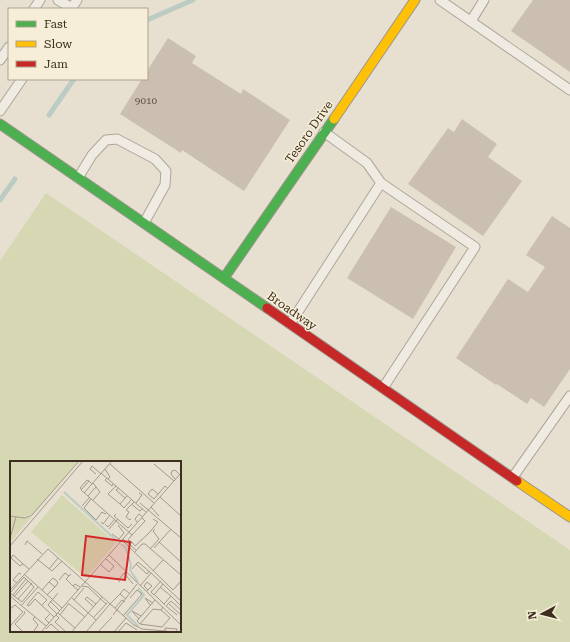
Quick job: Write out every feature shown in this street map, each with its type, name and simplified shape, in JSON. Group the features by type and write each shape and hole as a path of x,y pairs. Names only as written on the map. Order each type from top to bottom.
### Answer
{"main road":[{"name":"Tesoro Drive","path":"224,278 415,0"},
{"name":"Broadway","path":"3,127 570,517"}],"lane":[{"path":"58,0 73,6"},
{"path":"440,0 570,90"},
{"path":"471,21 484,0"},
{"path":"0,60 8,48"},
{"path":"0,111 21,80"},
{"path":"0,139 3,127"},
{"path":"324,132 367,163 381,183 476,247 383,388"},
{"path":"78,178 92,155 106,140 118,138 155,159 166,171 165,185 144,223"},
{"path":"290,324 381,183"},
{"path":"513,477 570,396"}],"green space":[{"path":"46,193 570,550 570,642 0,642 0,261"}],"building":[{"path":"533,0 570,0 570,72 511,31"},
{"path":"168,38 196,56 192,63 241,94 243,89 290,120 244,191 182,150 181,153 120,114 141,80 148,80 148,69"},
{"path":"462,119 497,144 488,157 522,181 483,236 408,184 448,128 454,132"},
{"path":"391,207 456,247 413,319 347,278"},
{"path":"552,216 570,228 570,369 544,407 531,398 527,404 456,358 508,279 528,292 545,267 526,255"}],"waterway":[{"path":"148,20 193,0"},
{"path":"49,115 73,80"},
{"path":"0,200 15,179"}],"traffic: fast":[{"path":"224,278 334,119"},
{"path":"0,124 267,308"}],"traffic: slow":[{"path":"334,119 415,0"},
{"path":"517,481 570,517"}],"traffic: jam":[{"path":"267,308 517,481"}]}
